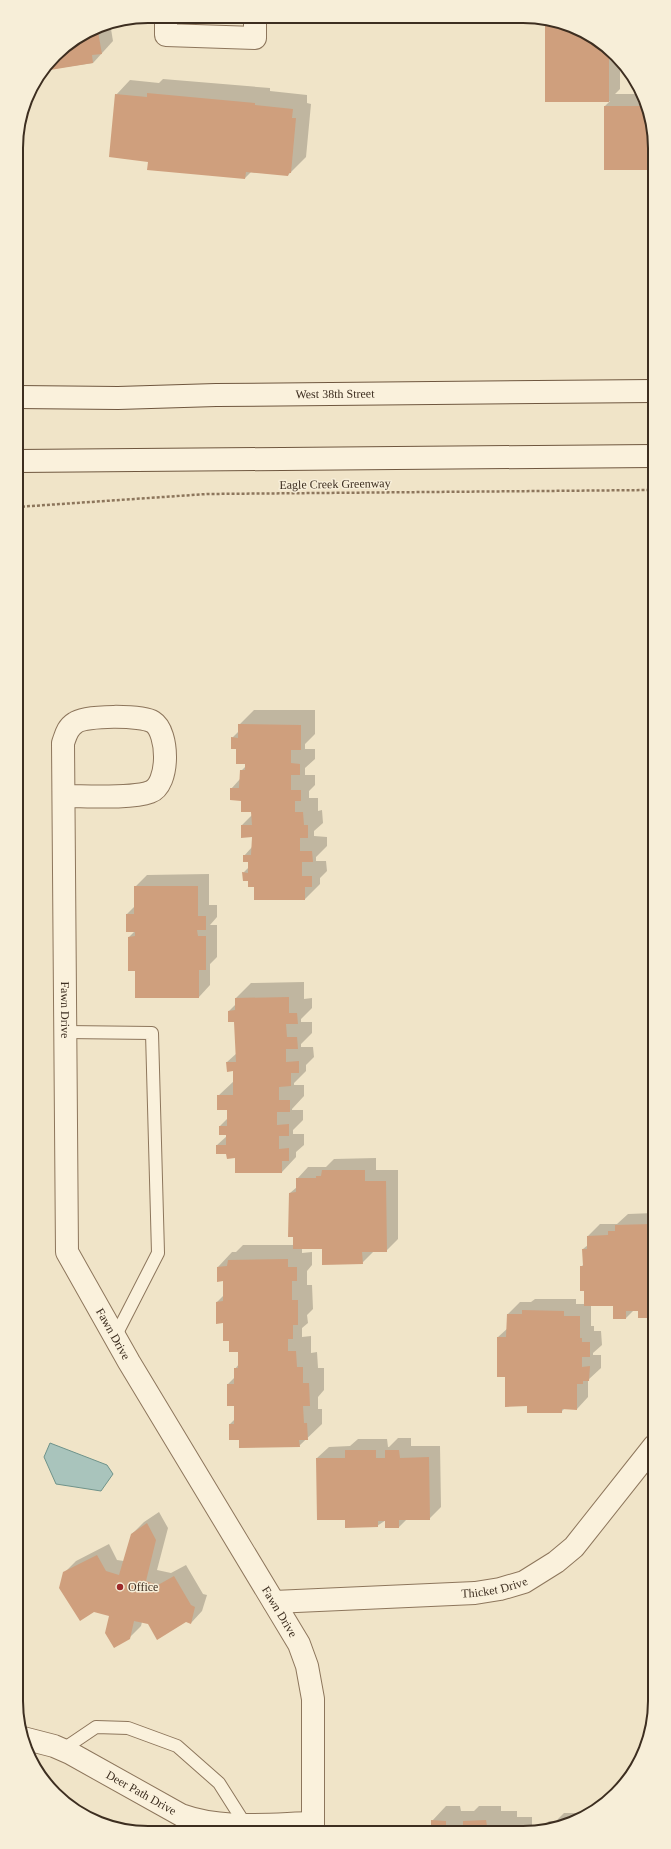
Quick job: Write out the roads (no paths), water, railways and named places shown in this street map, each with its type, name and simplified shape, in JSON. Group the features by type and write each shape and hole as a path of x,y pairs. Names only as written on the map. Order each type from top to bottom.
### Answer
{"street":[{"path":"166,23 166,35 255,38 255,23"},
{"name":"West 38th Street","path":"23,397 118,398 216,395 648,391"},
{"path":"23,461 648,456"},
{"name":"Fawn Drive","path":"65,796 139,795 152,792 160,783 164,770 164,743 161,730 152,722 139,718 89,718 76,722 67,730 64,743 67,1252 115,1337 299,1644 307,1666 313,1699 313,1826"},
{"name":"Thicket Drive","path":"274,1602 475,1593 500,1589 524,1582 546,1570 574,1547 648,1454"},
{"name":"Deer Path Drive","path":"29,1739 37,1740 62,1750 180,1815 207,1823 290,1826"}],"lane":[{"path":"66,1032 152,1033 158,1252 115,1337"},
{"path":"62,1750 96,1727 128,1728 177,1746 219,1783 245,1824"}],"water":[{"path":"50,1443 107,1465 113,1474 101,1491 56,1484 44,1457"}],"place":[{"name":"Office","path":"120,1587"}]}
